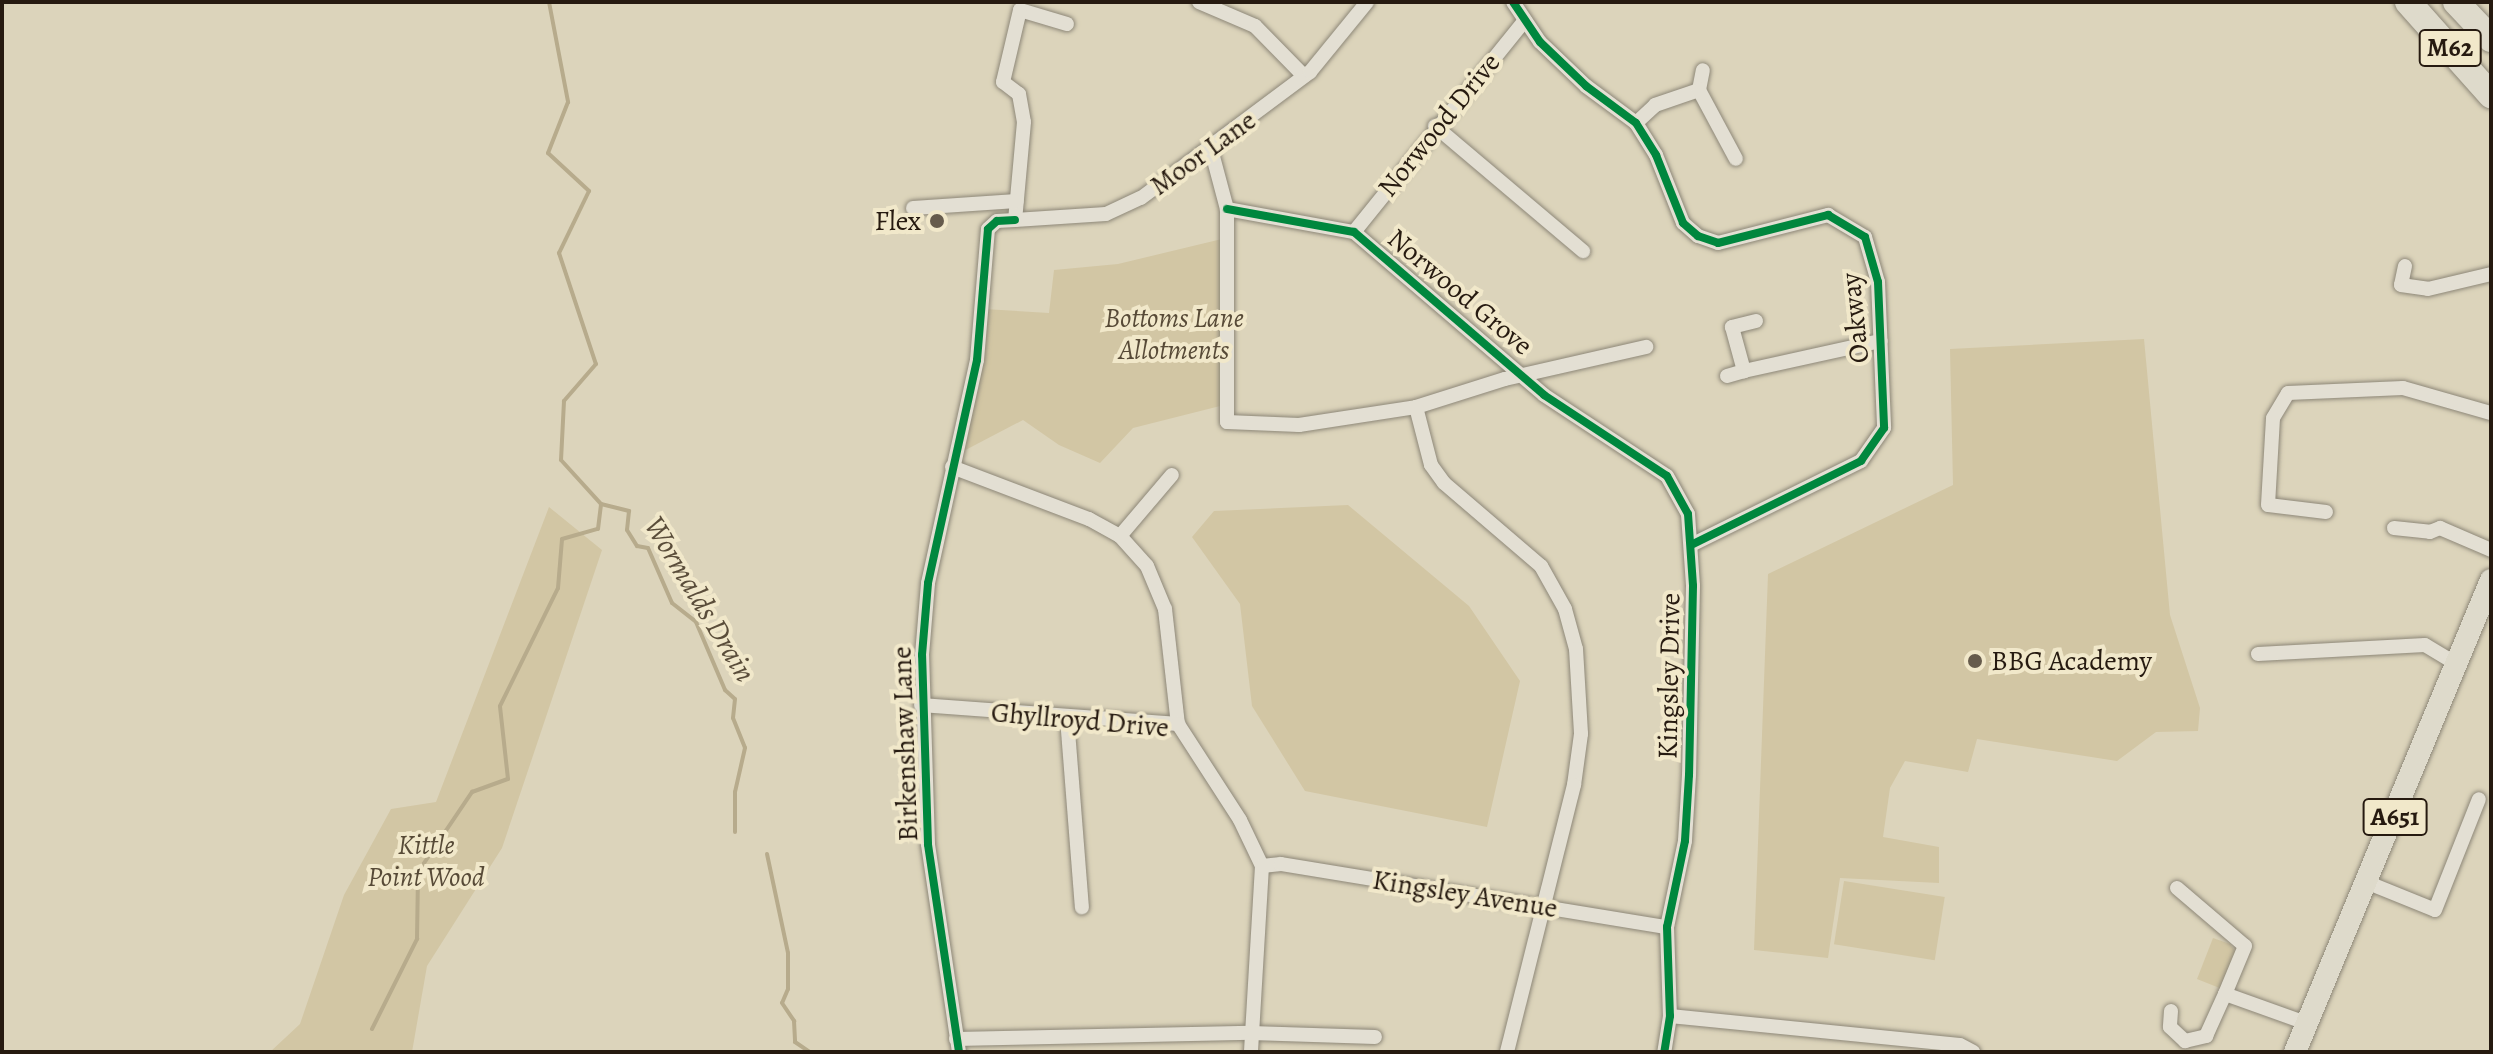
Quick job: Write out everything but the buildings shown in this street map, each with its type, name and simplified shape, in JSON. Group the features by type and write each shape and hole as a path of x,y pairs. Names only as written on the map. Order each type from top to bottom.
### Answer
{"highway":[{"name":"M62","path":"2408,2 2491,95"},
{"name":"M62","path":"2456,2 2491,39"}],"main road":[{"name":"A651","path":"2295,1052 2453,662 2491,580"}],"street":[{"path":"1199,2 1255,26 1304,76"},
{"name":"Moor Lane","path":"1015,220 1106,214 1141,198 1211,149 1304,76 1367,2"},
{"path":"1513,2 1540,42 1586,86 1636,123 1655,105 1699,90"},
{"path":"1015,220 1024,122 1019,94 1003,82 1020,10 1067,24"},
{"name":"Norwood Drive","path":"1354,232 1435,126 1525,20"},
{"path":"1703,70 1699,90 1736,159"},
{"name":"Oakway","path":"1636,123 1656,155 1683,223 1698,236 1718,243 1828,215 1865,237 1878,282 1884,428 1861,461 1693,544"},
{"path":"1435,126 1583,251"},
{"path":"1211,149 1227,209 1227,422 1299,425 1416,407 1646,347"},
{"path":"913,208 1017,201"},
{"name":"Norwood Grove","path":"1227,209 1354,232 1528,376"},
{"name":"Birkenshaw Lane","path":"958,1045 928,844 921,705 928,583 977,360 988,229 997,221 1015,220"},
{"path":"2405,266 2401,285 2428,289 2491,274"},
{"path":"1744,371 1732,327 1756,321"},
{"path":"1727,376 1881,341"},
{"name":"Kingsley Drive","path":"1528,376 1544,395 1667,476 1688,514 1693,544 1685,841 1667,927 1670,1016 1664,1052"},
{"path":"2268,505 2273,418 2288,393 2403,388 2491,413"},
{"path":"1416,407 1431,465 1444,483 1541,566 1565,609 1576,649 1581,734 1574,785 1507,1052"},
{"path":"952,467 1120,536 1147,566 1165,609 1178,724"},
{"path":"1120,536 1172,475"},
{"path":"2253,509 2268,505 2326,512"},
{"path":"2394,528 2430,532 2440,528 2491,550"},
{"path":"2258,654 2425,645 2453,662"},
{"name":"Ghyllroyd Drive","path":"921,705 1178,724 1240,820 1262,866 1251,1052"},
{"path":"1067,718 1082,907"},
{"path":"2366,882 2435,910 2479,799"},
{"name":"Kingsley Avenue","path":"1262,866 1281,864 1667,927"},
{"path":"2171,1011 2174,1034 2197,1040 2206,1036 2245,946 2177,888"},
{"path":"2225,994 2306,1023"},
{"path":"1670,1016 1960,1045 1973,1052"},
{"path":"958,1045 1251,1033 1375,1037"}],"green space":[{"name":"Bottoms Lane Allotments","path":"1226,238 1228,404 1133,428 1100,463 1059,445 1023,420 954,456 984,309 1049,313 1054,270 1118,264"},
{"name":"BBG Academy","path":"2144,339 2170,615 2200,708 2198,731 2156,732 2117,761 1977,739 1968,772 1905,761 1890,788 1883,837 1939,847 1939,883 1840,878 1828,958 1754,950 1768,574 1953,485 1950,349"},
{"path":"1348,505 1469,606 1520,681 1487,827 1305,791 1252,706 1240,604 1192,537 1214,511"},
{"name":"Kittle Point Wood","path":"549,507 602,550 502,848 427,966 412,1052 270,1052 300,1024 344,895 391,809 436,802"},
{"path":"1844,881 1945,897 1935,960 1834,944"},
{"path":"2213,938 2230,944 2237,954 2222,989 2197,979"}],"waterway":[{"path":"549,2 568,102 548,153 589,191 559,253 596,364 564,401 561,460 601,504"},
{"name":"Wormalds Drain","path":"601,504 629,511 627,530 637,546 648,548 672,603 696,622 725,690 735,699 733,718 745,748 735,792 735,832"},
{"path":"372,1029 417,939 418,872 472,792 508,779 500,706 558,588 562,539 598,529 601,504"},
{"name":"Wormalds Drain","path":"767,854 788,953 788,989 782,1003 794,1021 795,1042 810,1052"}],"cycle path":[{"path":"1513,2 1540,42 1586,86 1636,123 1656,155 1683,223 1698,236 1718,243 1828,215 1865,237 1878,282 1884,428 1861,461 1693,544"},
{"path":"1227,209 1354,232 1544,395 1667,476 1688,514 1693,586 1689,775 1685,841 1667,927 1670,1016 1664,1052"},
{"path":"959,1052 928,844 922,655 928,583 977,360 988,229 997,221 1015,220"}],"place":[{"name":"Flex","path":"937,221"},
{"name":"BBG Academy","path":"1975,661"}]}
